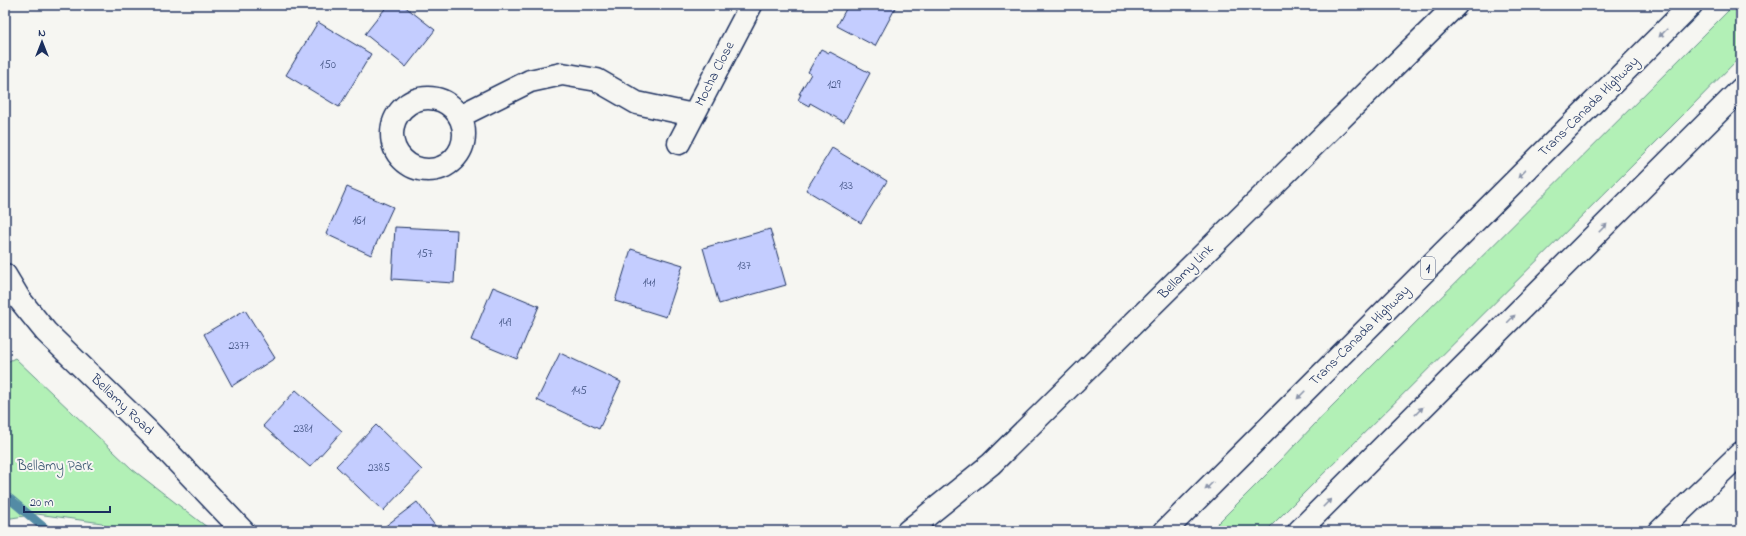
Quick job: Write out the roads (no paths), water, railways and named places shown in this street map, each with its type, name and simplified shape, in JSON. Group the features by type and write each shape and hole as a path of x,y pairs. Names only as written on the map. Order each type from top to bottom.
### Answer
{"main road":[{"name":"Mocha Close","path":"679,143 751,5"},
{"name":"Bellamy Link","path":"908,531 991,464 1456,5"},
{"name":"Trans-Canada Highway","path":"1164,531 1691,5"},
{"path":"460,116 530,81 562,74 598,80 637,104 693,115"},
{"path":"1299,531 1741,89"},
{"name":"Bellamy Road","path":"5,275 20,300 46,332 149,432 243,531"},
{"path":"1660,531 1741,453"}],"waterway":[{"path":"5,497 10,499 48,531"}],"park label":[{"name":"Bellamy Park","path":"55,466"}]}
